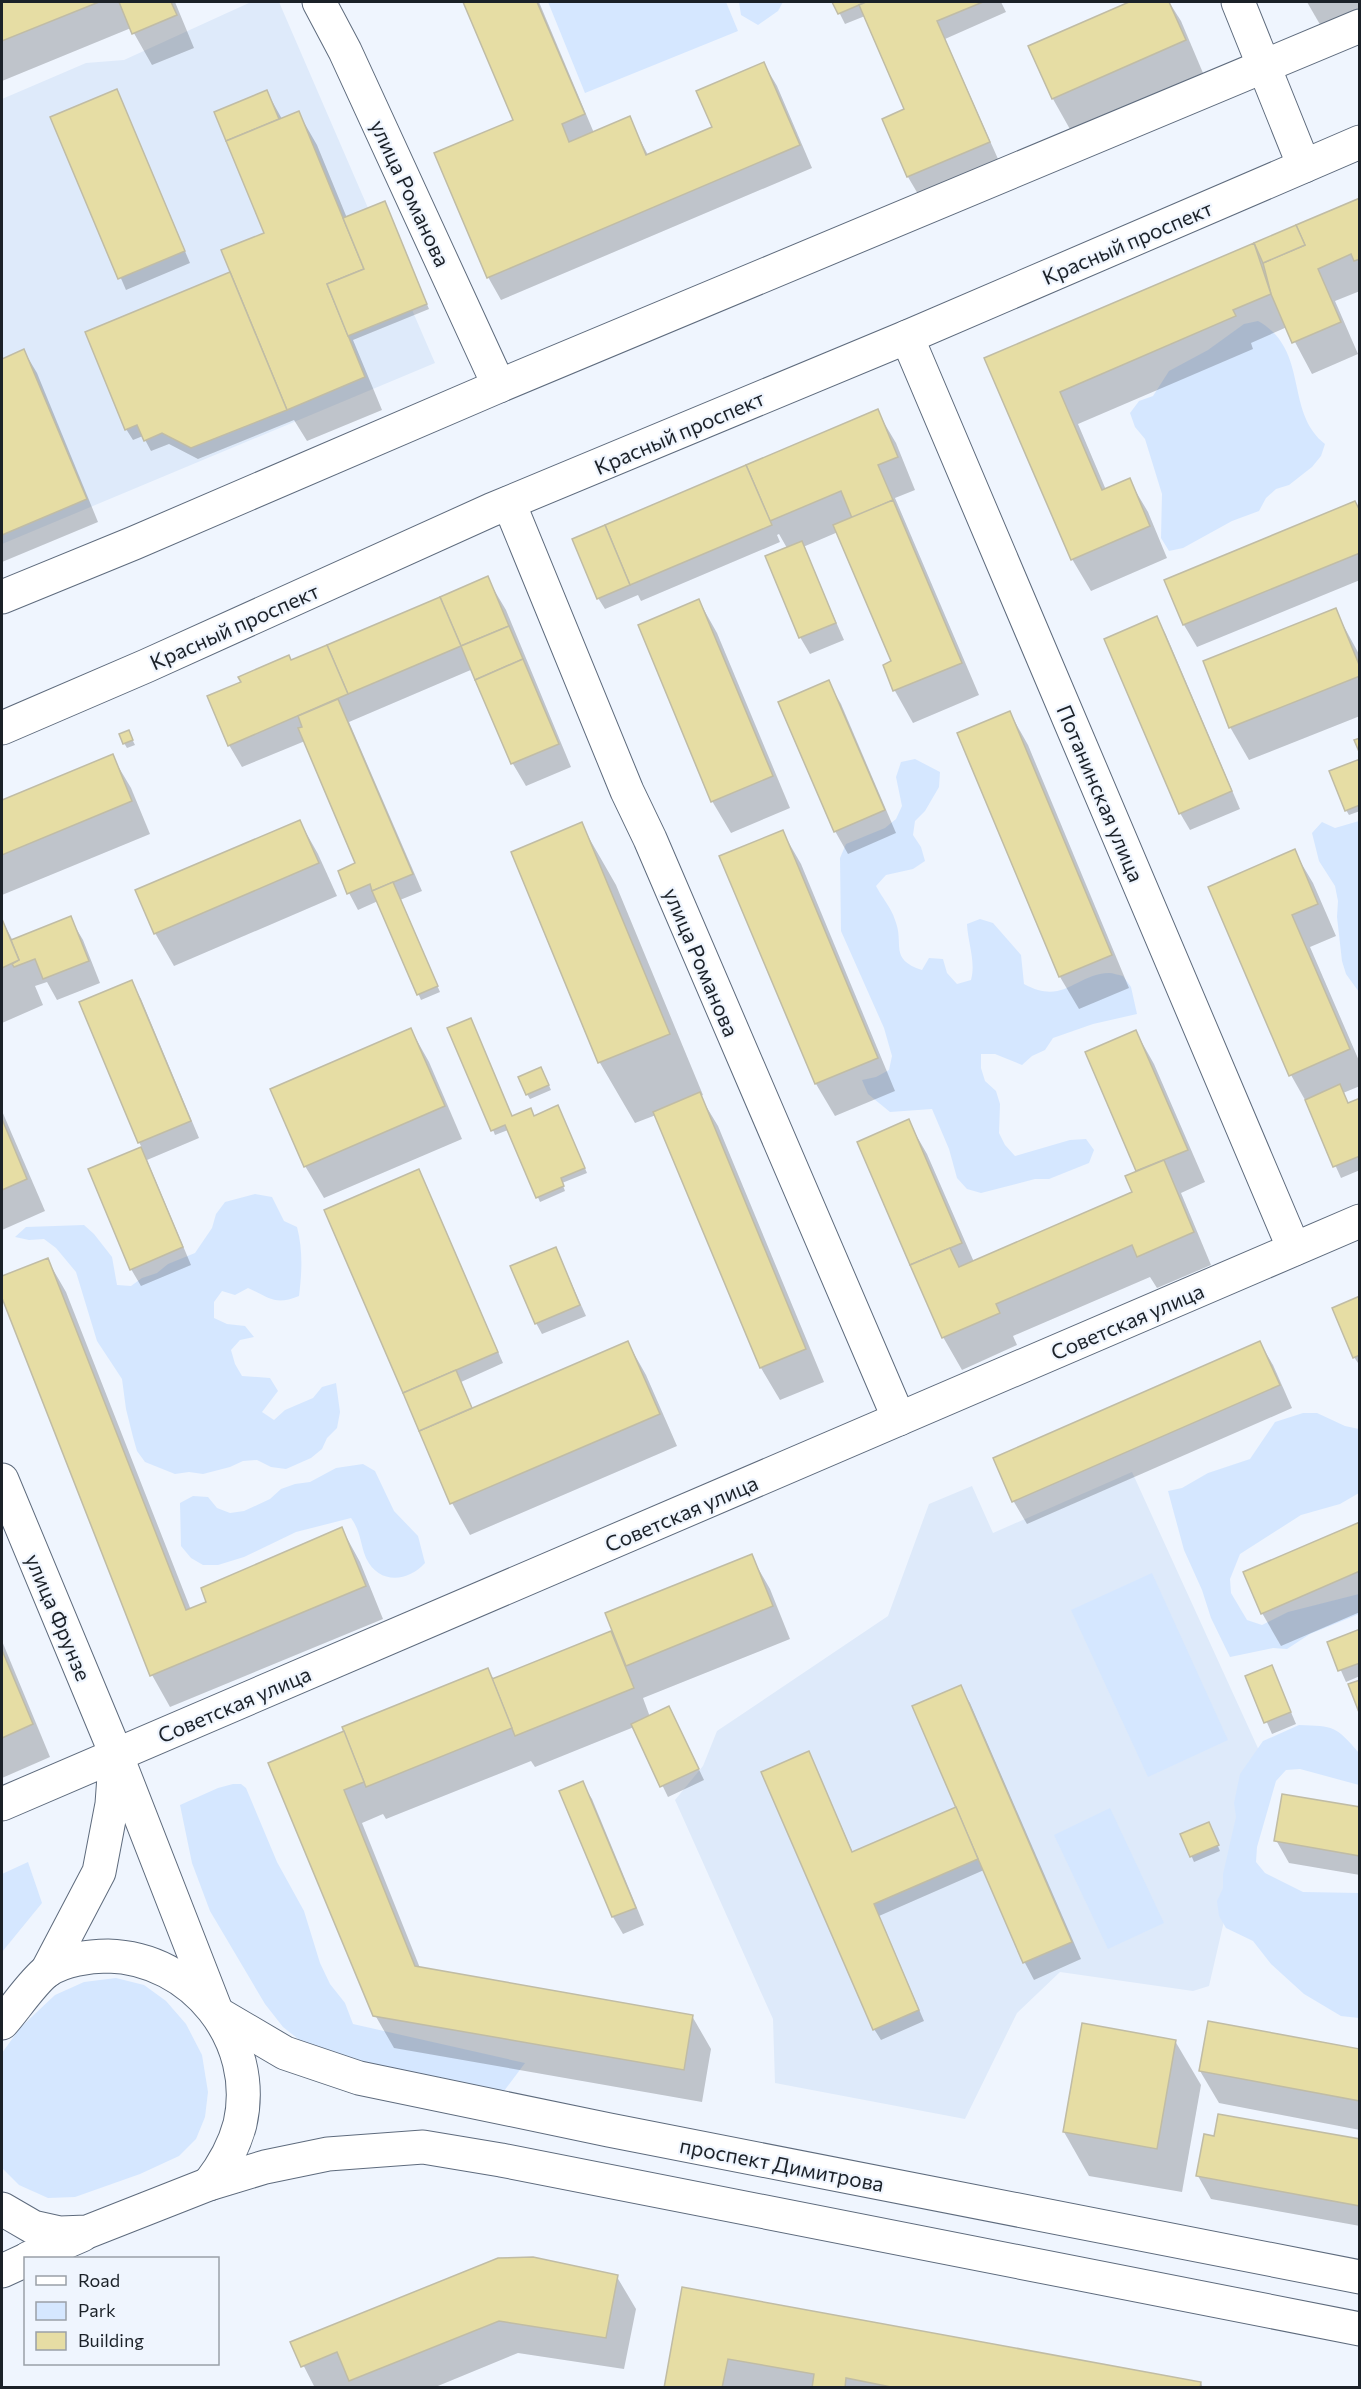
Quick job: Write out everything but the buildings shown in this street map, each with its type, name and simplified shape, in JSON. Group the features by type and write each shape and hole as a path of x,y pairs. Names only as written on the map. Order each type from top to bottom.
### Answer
{"main road":[{"name":"улица Романова","path":"319,2 345,51 499,386"},
{"path":"1238,2 1304,165"},
{"path":"2,597 1359,26"},
{"name":"Красный проспект","path":"2,728 509,503 907,337 1359,142"},
{"name":"Потанинская улица","path":"907,337 1294,1250"},
{"name":"улица Романова","path":"509,503 627,791 650,839 899,1419"},
{"name":"Советская улица","path":"2,1804 1359,1221"},
{"name":"улица Фрунзе","path":"2,1480 116,1754 217,2013"},
{"name":"улица Фрунзе","path":"47,1971 99,1872 112,1804 116,1754"},
{"path":"2,2024 47,1971 75,1959 98,1956 143,1961 165,1969 185,1981 203,1996 229,2033 242,2077 243,2100 240,2123 223,2166 209,2184"},
{"name":"проспект Димитрова","path":"217,2013 285,2053 359,2078 609,2130 1359,2277"},
{"path":"31,2257 87,2232 209,2184 265,2167 328,2154 423,2147 501,2160 1359,2329"},
{"path":"2,2210 33,2227 60,2233 87,2232"},
{"path":"2,2271 24,2260"}],"shaded area":[{"path":"251,2 279,2 435,363 2,544 2,99 86,63 124,60"},
{"path":"1132,1472 1262,1757 1209,1986 1193,1991 1060,1972 1017,2013 965,2119 775,2083 773,2019 675,1800 703,1766 717,1731 888,1616 929,1504 972,1486 993,1533"}],"green space":[{"path":"548,2 726,2 738,31 585,93"},
{"path":"739,2 783,2 778,11 758,25 741,15"},
{"path":"1258,321 1274,333 1285,348 1305,415 1312,431 1325,444 1321,456 1312,467 1289,485 1276,489 1266,498 1259,511 1232,521 1183,548 1169,551 1161,538 1162,494 1145,439 1135,427 1130,413 1139,401 1153,396 1169,371 1208,350 1244,324"},
{"path":"915,759 940,772 939,787 925,811 915,821 913,835 921,847 925,861 913,869 886,875 876,886 893,915 898,929 901,956 905,961 922,970 929,958 943,959 947,973 957,984 971,980 972,959 967,924 980,919 993,923 1021,955 1024,984 1049,992 1069,987 1087,978 1109,973 1123,976 1131,987 1137,1014 1093,1024 1053,1038 1045,1050 1032,1056 1022,1065 995,1054 981,1054 981,1068 985,1081 996,1091 1000,1104 999,1133 1005,1145 1015,1156 1070,1140 1086,1139 1094,1150 1089,1163 1049,1179 1035,1179 981,1193 967,1189 957,1178 949,1149 932,1109 890,1112 868,1094 862,1080 876,1077 889,1070 892,1056 884,1028 841,931 840,858 846,844 885,828 896,819 902,806 896,777 901,762"},
{"path":"1360,821 1359,992 1346,974 1342,961 1335,886 1319,861 1312,833 1322,822 1335,828"},
{"path":"255,1194 272,1197 284,1221 297,1227 301,1261 299,1296 273,1300 248,1288 235,1295 222,1291 214,1302 214,1318 227,1324 245,1326 254,1337 240,1340 231,1350 242,1376 270,1378 278,1391 262,1412 274,1420 285,1410 313,1398 322,1387 336,1383 340,1412 337,1428 327,1438 322,1449 311,1458 286,1469 271,1467 257,1460 243,1461 203,1474 189,1472 175,1474 145,1462 137,1451 126,1409 122,1379 97,1341 76,1272 56,1248 44,1239 29,1240 15,1237 26,1227 84,1225 112,1257 117,1285 131,1286 142,1278 157,1273 168,1264 195,1253 212,1228 216,1214 225,1202"},
{"path":"1303,1413 1317,1413 1345,1426 1359,1429 1359,1493 1340,1504 1301,1515 1240,1554 1230,1579 1231,1593 1247,1620 1262,1625 1288,1612 1359,1594 1359,1614 1310,1634 1287,1649 1273,1648 1230,1657 1211,1618 1202,1590 1184,1550 1168,1491 1182,1488 1208,1473 1250,1459 1275,1422"},
{"path":"363,1464 375,1471 394,1511 418,1536 425,1563 410,1574 394,1578 378,1573 366,1558 359,1533 351,1518 296,1532 244,1557 218,1565 203,1565 191,1558 181,1546 180,1503 193,1496 208,1497 217,1508 230,1513 244,1511 270,1499 281,1489 310,1482 336,1468"},
{"path":"1152,1573 1228,1740 1148,1777 1071,1610"},
{"path":"1299,1725 1327,1727 1345,1737 1359,1753 1359,1785 1300,1769 1286,1770 1276,1781 1257,1847 1256,1862 1265,1873 1303,1892 1359,1893 1359,2018 1341,2016 1304,1994 1271,1964 1253,1941 1226,1928 1219,1916 1217,1901 1223,1888 1223,1874 1236,1817 1234,1803 1240,1774 1263,1741"},
{"path":"241,1784 246,1788 277,1862 304,1911 320,1963 330,1984 345,2003 353,2024 525,2063 501,2095 390,2074 302,2042 283,2027 265,2004 210,1911 192,1863 180,1805 218,1788"},
{"path":"1110,1808 1164,1923 1108,1949 1054,1835"},
{"path":"28,1862 42,1903 2,1952 2,1874"},
{"path":"116,1978 144,1985 166,2001 186,2024 202,2055 208,2092 205,2117 196,2139 179,2156 140,2174 75,2197 48,2198 19,2185 2,2168 2,2053 20,2028 55,1995 84,1982"}]}
